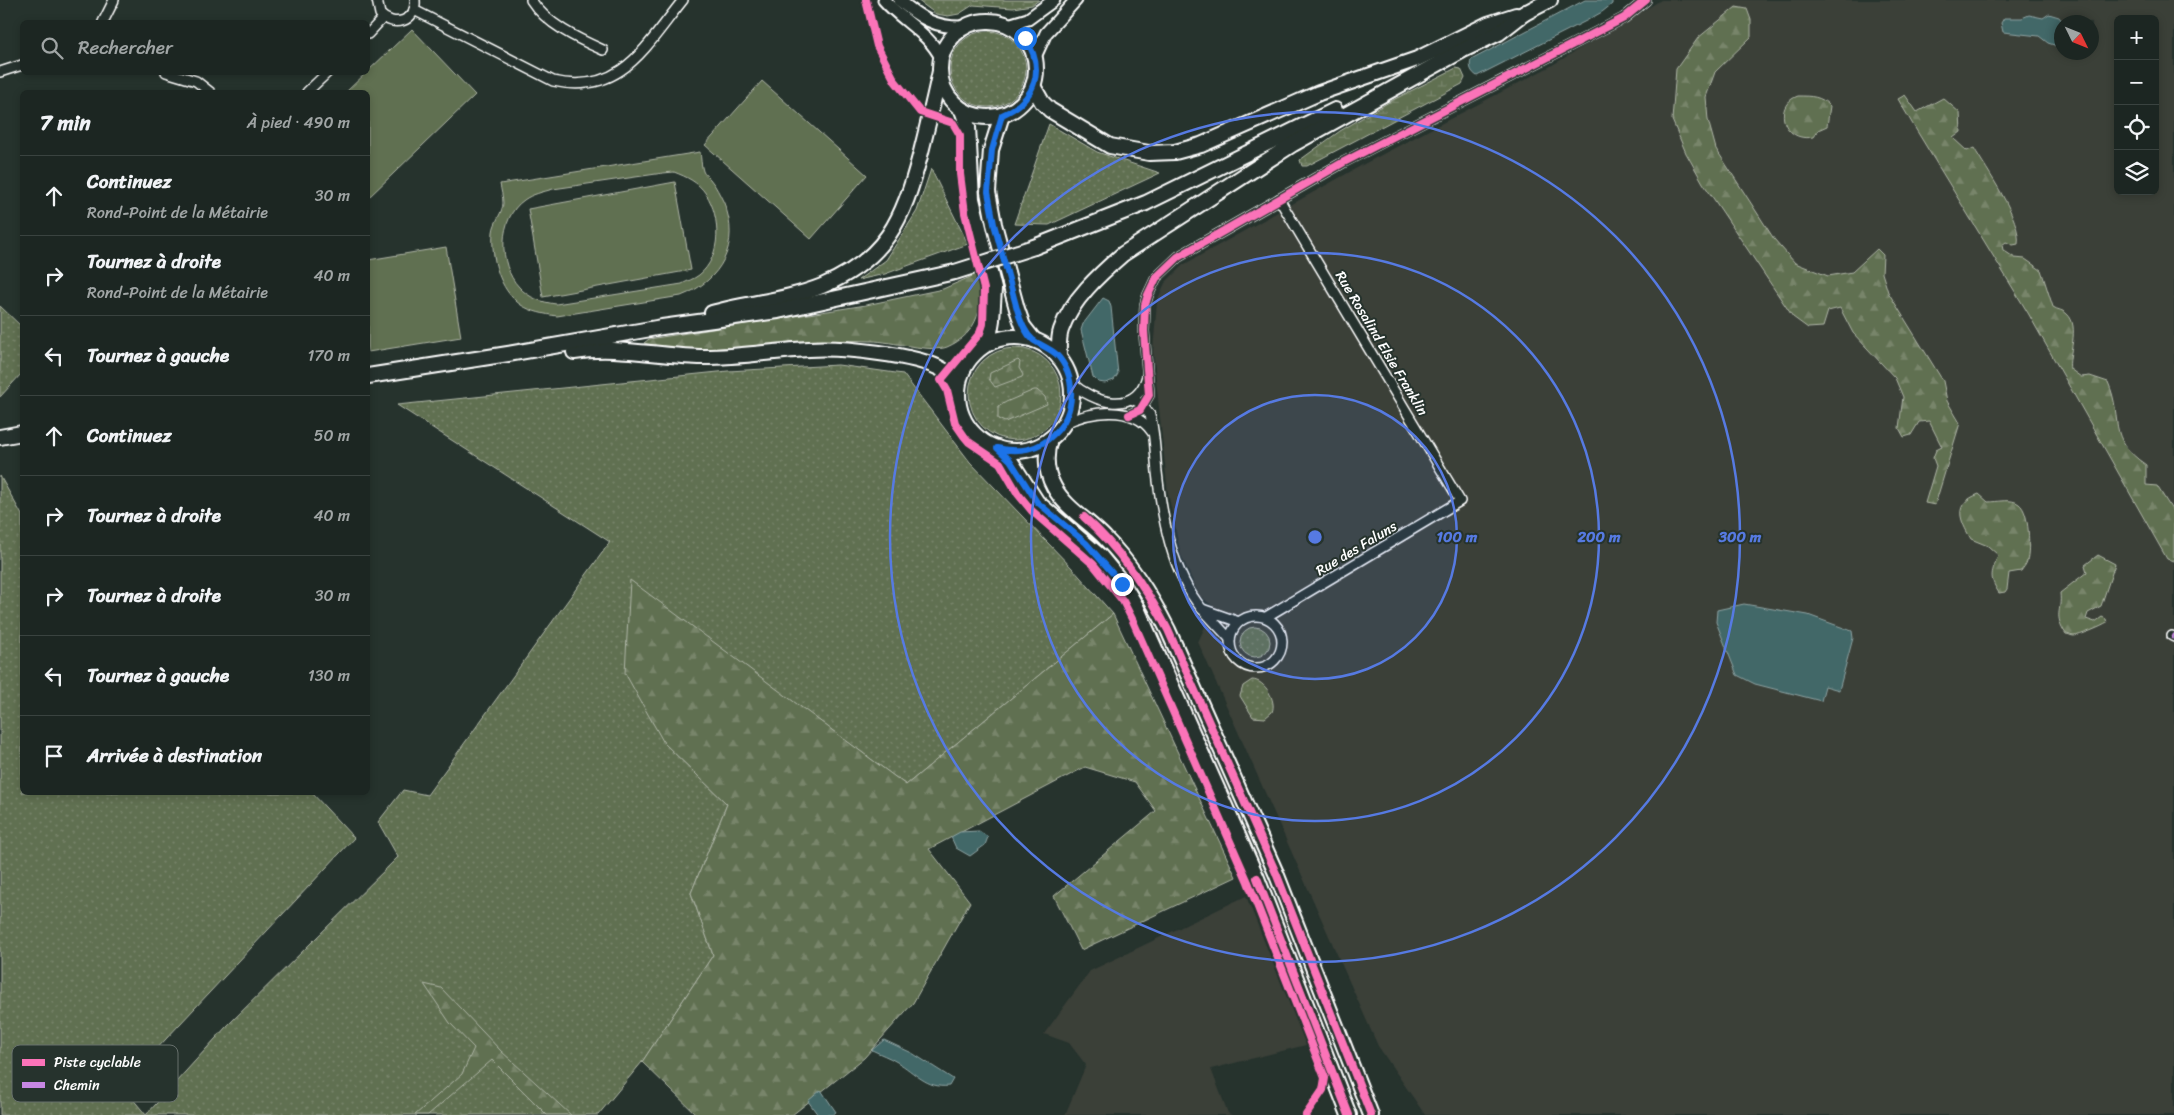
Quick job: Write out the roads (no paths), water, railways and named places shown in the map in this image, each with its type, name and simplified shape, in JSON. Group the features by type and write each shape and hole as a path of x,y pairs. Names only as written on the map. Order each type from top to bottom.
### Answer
{"main road":[{"path":"884,0 899,16 931,42 940,65 946,93 962,110 968,127 972,199 994,289 988,344"},
{"path":"899,0 927,21 940,26 964,27 986,20 1008,25 1025,38 1035,57 1036,66 1033,86 1021,104 1002,115 981,116 962,110"},
{"path":"1008,25 1028,19 1054,0"},
{"path":"1035,57 1046,33 1076,0"},
{"path":"370,376 662,327 778,311 955,272 1034,247 1118,215 1194,181 1550,0"},
{"path":"1033,86 1042,102 1050,110 1110,146 1149,153 1176,152 1201,145 1319,93 1417,59 1488,24 1526,12"},
{"path":"1059,358 1061,331 1071,310 1099,276 1123,254 1293,144 1463,50 1499,33 1526,12"},
{"path":"662,327 728,308 798,294 844,275 869,258 890,233 906,204 928,126 940,65 949,40 964,27"},
{"path":"1002,115 995,133 989,167 989,202 1017,309 1023,326 1034,340"},
{"path":"997,448 1025,450 1038,446 1050,438 1063,424 1071,403 1070,382 1066,369 1050,349 1034,340 1011,337 988,344 978,350 966,364 958,387 960,408 968,427 979,438 997,448 1010,460 1037,502 1100,556 1136,606 1250,861 1349,1115"},
{"path":"508,354 564,353 607,348 680,356 713,357 831,349 888,355 927,364 946,373 958,387"},
{"path":"0,437 20,433"},
{"path":"1050,438 1046,459 1053,487 1066,503 1094,527 1126,561 1149,593 1168,630 1276,873 1371,1115"}],"street":[{"path":"105,20 114,0"},
{"path":"377,0 377,9 384,18 389,21 401,22 406,20 414,10 415,0"},
{"path":"531,0 537,9 554,23 603,50"},
{"path":"414,10 552,81 589,84 605,79 632,62 683,0"},
{"path":"1129,415 1143,406 1149,395 1144,314 1148,295 1156,278 1178,257 1344,162 1624,18 1646,0"},
{"path":"370,32 384,18"},
{"path":"0,72 20,66"},
{"path":"176,75 196,81 207,90"},
{"path":"309,90 325,75"},
{"name":"Rue Rosalind Elsie Franklin","path":"1280,199 1460,501"},
{"path":"1070,382 1083,392 1108,402 1120,402 1131,400 1142,390 1148,373"},
{"path":"1131,400 1143,406 1150,415 1160,498 1168,537 1192,594 1202,609 1230,639"},
{"path":"1063,424 1089,414 1129,415 1144,422 1153,433"},
{"name":"Rue des Faluns","path":"1266,617 1460,501"},
{"path":"1202,609 1239,622"},
{"path":"1250,616 1266,617 1280,629 1282,641 1278,657 1269,665 1254,668 1240,662 1233,654 1230,639 1234,627 1239,622 1250,616"}],"water":[{"path":"1585,0 1612,0 1612,4 1586,21 1477,76 1472,71 1470,67 1471,60"},
{"path":"2049,14 2054,16 2054,45 2039,36 2003,32 2001,23 2004,18 2022,18 2029,15 2043,18"},
{"path":"1103,298 1109,301 1111,307 1118,374 1114,380 1105,383 1098,382 1093,377 1081,330 1083,324"},
{"path":"1744,604 1808,615 1852,631 1853,638 1839,690 1825,686 1821,701 1755,684 1737,675 1716,622 1717,610"},
{"path":"979,831 988,837 985,845 970,856 956,848 951,837 960,832"},
{"path":"884,1040 912,1053 953,1079 949,1086 934,1085 927,1082 894,1060 872,1050"},
{"path":"821,1090 836,1112 832,1115 818,1115 808,1101"}]}
